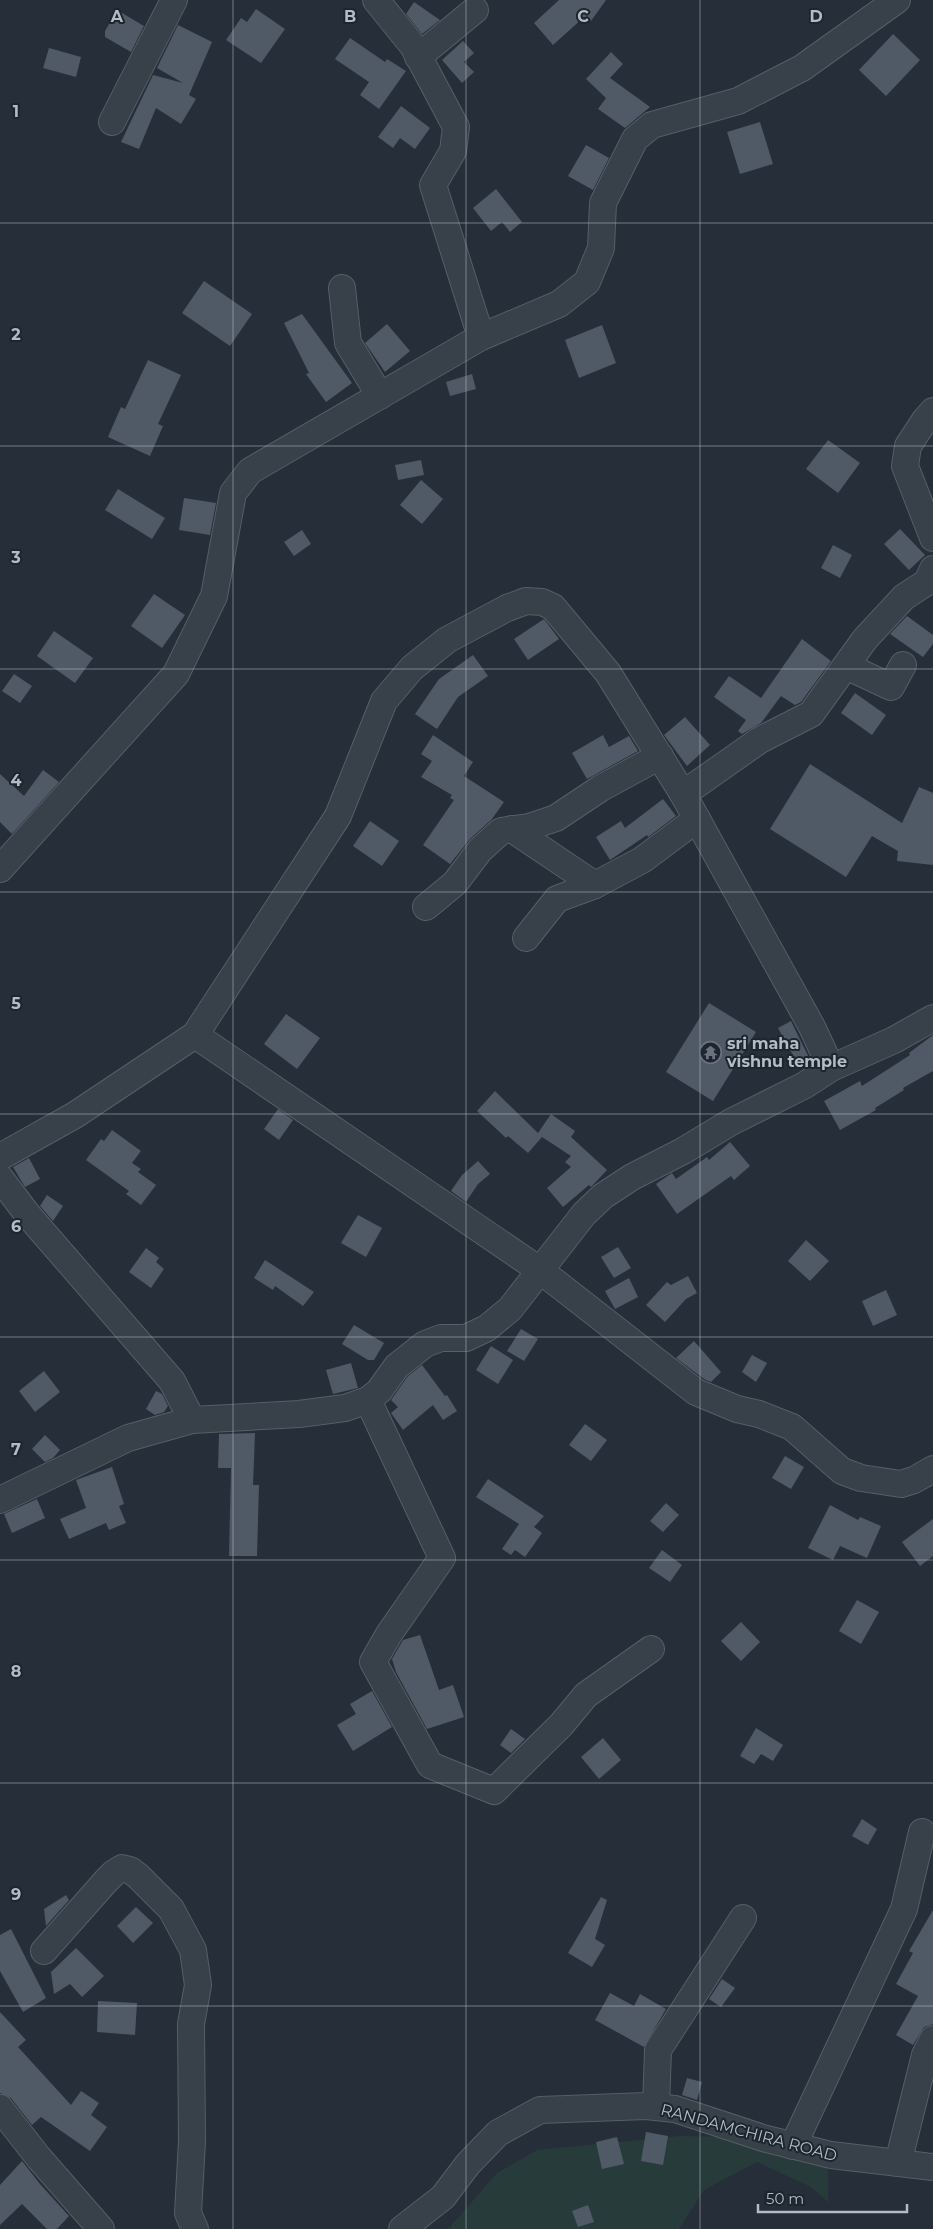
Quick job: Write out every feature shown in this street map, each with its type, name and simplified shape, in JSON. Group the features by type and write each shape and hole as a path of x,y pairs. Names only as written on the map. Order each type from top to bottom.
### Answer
{"street":[{"path":"112,122 174,0"},
{"path":"376,0 413,46 456,126 453,151 433,185 481,337"},
{"path":"0,869 176,674 214,596 232,493 250,471 481,337 559,304 588,282 601,248 603,203 634,139 652,125 738,102 794,72 897,0"},
{"path":"418,57 475,10"},
{"path":"342,288 348,343 380,396"},
{"path":"933,411 908,446 905,466 933,538"},
{"path":"683,794 760,740 811,714 865,640 904,597 928,582 933,569"},
{"path":"0,1157 76,1115 195,1035 338,816 384,702 412,668 447,640 526,600 542,602 553,607 608,673 683,794 812,1027 831,1068"},
{"path":"846,666 890,687 903,665"},
{"path":"426,907 454,883 480,850 501,831 529,827 556,818 601,788 660,756"},
{"path":"526,938 557,899 595,885 642,860 697,819"},
{"path":"512,829 595,885"},
{"path":"0,1500 128,1438 192,1420 299,1414 345,1408 368,1400 379,1391 397,1366 425,1344 441,1338 466,1338 487,1328 510,1309 584,1214 603,1196 632,1177 684,1151 731,1122 805,1085 831,1068 894,1040 933,1018"},
{"path":"195,1035 541,1271 696,1392 737,1410 759,1414 792,1427 842,1471 861,1478 901,1484 914,1480 933,1469"},
{"path":"0,1178 28,1215 172,1381 192,1420"},
{"path":"368,1400 442,1558 389,1634 373,1662 430,1765 494,1791 561,1725 586,1695 651,1649"},
{"path":"793,2146 904,1909 922,1832"},
{"path":"44,1951 106,1881 122,1868 130,1870 138,1876 170,1909 193,1950 198,1985 191,2024 192,2141 188,2213 195,2229"},
{"path":"656,2107 658,2050 743,1918"},
{"path":"898,2163 926,2055 933,2039"},
{"name":"RANDAMCHIRA ROAD","path":"402,2229 443,2197 468,2164 498,2133 540,2110 656,2107 675,2109 763,2138 831,2155 933,2167"},
{"path":"0,2108 39,2158 101,2229"}],"shaded area":[{"path":"679,2136 737,2137 828,2163 828,2202 811,2187 757,2162 704,2190 679,2229 448,2229 497,2173 537,2150"}],"building":[{"path":"559,0 606,0 591,21 584,17 553,45 534,23"},
{"path":"414,2 440,20 422,34 406,14"},
{"path":"256,9 285,29 261,63 226,40 241,18 247,22"},
{"path":"117,10 144,26 131,52 105,37 105,31"},
{"path":"178,25 212,42 189,95 196,99 181,124 156,108 139,149 121,142 153,75 183,83 157,68"},
{"path":"893,34 920,60 886,96 859,70"},
{"path":"350,38 385,62 387,59 406,71 379,109 360,95 369,82 335,59"},
{"path":"463,41 474,53 464,62 474,72 462,83 442,60"},
{"path":"49,48 81,57 76,77 43,68"},
{"path":"611,52 623,64 610,78 650,107 625,128 598,109 606,98 586,79"},
{"path":"401,106 430,128 415,149 400,138 393,148 378,137"},
{"path":"760,122 773,164 740,174 727,132"},
{"path":"586,145 609,158 593,190 568,176"},
{"path":"496,189 522,222 510,232 502,222 491,231 473,208"},
{"path":"204,281 252,314 230,346 182,313"},
{"path":"302,314 352,383 326,402 306,374 309,373 284,323"},
{"path":"387,324 410,351 385,372 365,343"},
{"path":"602,325 616,363 579,378 565,340"},
{"path":"148,360 181,375 158,424 163,426 150,456 108,437 121,407 125,409"},
{"path":"472,374 476,389 450,396 446,382"},
{"path":"828,440 860,463 838,493 806,469"},
{"path":"421,460 424,475 398,480 395,465"},
{"path":"421,480 443,499 422,524 400,505"},
{"path":"118,489 165,518 152,539 105,510"},
{"path":"184,498 216,503 210,535 179,530"},
{"path":"900,529 925,555 909,570 884,544"},
{"path":"302,530 311,544 294,556 284,542"},
{"path":"833,545 852,555 840,578 821,568"},
{"path":"154,594 185,615 162,648 131,626"},
{"path":"907,616 933,635 933,644 923,657 890,634"},
{"path":"544,619 559,639 528,660 514,639"},
{"path":"54,631 93,658 75,683 37,656"},
{"path":"802,639 831,661 801,702 795,705 781,696 761,723 742,734 738,731 746,720 714,697 729,676 761,698"},
{"path":"473,655 488,676 458,697 437,729 415,714 439,679"},
{"path":"14,674 32,686 20,703 2,691"},
{"path":"855,693 886,715 872,735 841,713"},
{"path":"685,717 710,745 687,766 664,735"},
{"path":"433,735 473,762 464,776 504,802 492,819 470,839 450,864 423,845 454,800 450,798 452,795 421,777 432,761 421,754"},
{"path":"603,735 609,747 629,736 638,751 587,779 572,753"},
{"path":"810,764 902,823 919,787 933,793 933,865 897,861 898,851 872,836 846,877 770,829"},
{"path":"43,770 59,782 12,834 0,822 0,774 24,796"},
{"path":"663,799 676,816 648,837 647,835 610,860 596,837 621,821 625,828"},
{"path":"370,821 399,841 382,866 353,846"},
{"name":"sri maha vishnu temple","path":"709,1003 756,1032 713,1101 666,1072"},
{"path":"286,1014 320,1038 297,1069 264,1044"},
{"path":"791,1021 811,1062 800,1068 778,1028"},
{"path":"933,1035 933,1071 903,1088 904,1090 875,1108 876,1110 840,1130 824,1101 860,1081 862,1086 910,1055 909,1053"},
{"path":"495,1091 538,1133 551,1114 575,1131 571,1137 607,1170 591,1187 589,1185 563,1207 547,1188 571,1167 565,1162 571,1156 542,1137 528,1153 508,1136 506,1138 477,1111"},
{"path":"278,1109 293,1120 279,1140 264,1129"},
{"path":"112,1130 141,1151 132,1163 141,1169 138,1172 156,1185 141,1205 126,1194 129,1191 86,1160 101,1139 104,1141"},
{"path":"730,1142 750,1166 734,1180 731,1176 677,1214 656,1184 672,1173 676,1179 707,1157 709,1160"},
{"path":"29,1158 40,1179 25,1187 13,1167"},
{"path":"478,1161 490,1174 478,1184 466,1202 451,1191 462,1175"},
{"path":"47,1195 63,1206 53,1221 40,1206"},
{"path":"358,1215 382,1228 366,1257 341,1243"},
{"path":"806,1240 829,1261 810,1281 788,1261"},
{"path":"618,1247 631,1268 614,1278 601,1257"},
{"path":"146,1248 159,1258 156,1262 164,1269 151,1288 129,1272"},
{"path":"265,1260 314,1292 303,1306 275,1286 273,1290 254,1278"},
{"path":"688,1276 697,1293 686,1299 665,1322 646,1305 667,1282 671,1285"},
{"path":"629,1278 638,1297 615,1309 605,1291"},
{"path":"886,1290 897,1315 873,1326 862,1301"},
{"path":"354,1325 384,1343 374,1360 368,1360 342,1344"},
{"path":"521,1329 538,1339 524,1361 507,1351"},
{"path":"694,1341 721,1372 711,1382 676,1358"},
{"path":"491,1346 513,1360 498,1384 476,1370"},
{"path":"752,1355 767,1363 756,1382 742,1372"},
{"path":"351,1363 358,1388 333,1394 326,1370"},
{"path":"422,1365 445,1396 447,1395 457,1411 443,1420 433,1405 403,1430 391,1413 398,1407 391,1400 408,1376"},
{"path":"44,1371 60,1392 35,1412 19,1391"},
{"path":"156,1391 162,1394 168,1406 164,1412 155,1415 146,1409"},
{"path":"585,1424 607,1440 591,1461 569,1445"},
{"path":"255,1433 253,1485 259,1485 257,1556 229,1556 231,1468 218,1468 219,1434"},
{"path":"45,1435 60,1450 53,1458 45,1462 32,1449"},
{"path":"785,1456 804,1467 791,1489 772,1478"},
{"path":"112,1467 124,1504 119,1506 126,1523 109,1530 106,1523 69,1539 60,1519 86,1508 76,1480"},
{"path":"488,1479 544,1516 534,1527 542,1533 525,1557 515,1550 511,1555 502,1549 519,1524 476,1497"},
{"path":"37,1499 45,1518 12,1533 4,1514"},
{"path":"666,1503 679,1515 663,1532 650,1521"},
{"path":"830,1505 858,1520 860,1517 881,1526 867,1558 840,1546 833,1560 808,1548"},
{"path":"933,1519 933,1556 920,1566 902,1542"},
{"path":"662,1550 682,1565 670,1582 649,1568"},
{"path":"857,1600 879,1612 861,1644 839,1631"},
{"path":"741,1622 760,1642 741,1661 721,1641"},
{"path":"420,1635 439,1690 453,1685 464,1717 427,1729 396,1672 392,1659 403,1640"},
{"path":"372,1691 392,1727 353,1751 337,1725 356,1714 350,1704"},
{"path":"756,1728 783,1745 773,1761 761,1754 754,1764 740,1756"},
{"path":"511,1729 525,1739 511,1753 500,1745"},
{"path":"603,1738 621,1760 599,1779 581,1757"},
{"path":"862,1819 877,1829 868,1845 852,1836"},
{"path":"66,1895 69,1900 46,1926 44,1909"},
{"path":"601,1897 607,1900 595,1939 605,1945 592,1967 568,1953"},
{"path":"136,1907 153,1923 133,1943 117,1926"},
{"path":"933,1910 933,2024 924,2027 913,2045 896,2035 918,1996 896,1984 913,1953 909,1951"},
{"path":"11,1929 46,1998 23,2012 0,1971 0,1935"},
{"path":"76,1948 104,1976 82,1997 70,1984 54,1994 51,1972"},
{"path":"722,1979 735,1988 721,2007 709,1999"},
{"path":"610,1993 634,2006 640,1994 666,2009 644,2047 595,2020"},
{"path":"98,2001 137,2003 135,2035 97,2032"},
{"path":"0,2012 26,2040 18,2047 71,2105 81,2091 99,2103 91,2115 107,2127 90,2151 41,2117 32,2125 11,2098 0,2093"},
{"path":"687,2078 702,2082 697,2100 682,2095"},
{"path":"646,2132 668,2136 663,2165 641,2161"},
{"path":"617,2137 624,2164 602,2169 596,2142"},
{"path":"22,2161 69,2216 57,2229 47,2229 22,2204 0,2225 0,2185"},
{"path":"588,2205 594,2222 578,2227 572,2211"}],"place":[{"name":"sri maha vishnu temple","path":"711,1052"}]}
